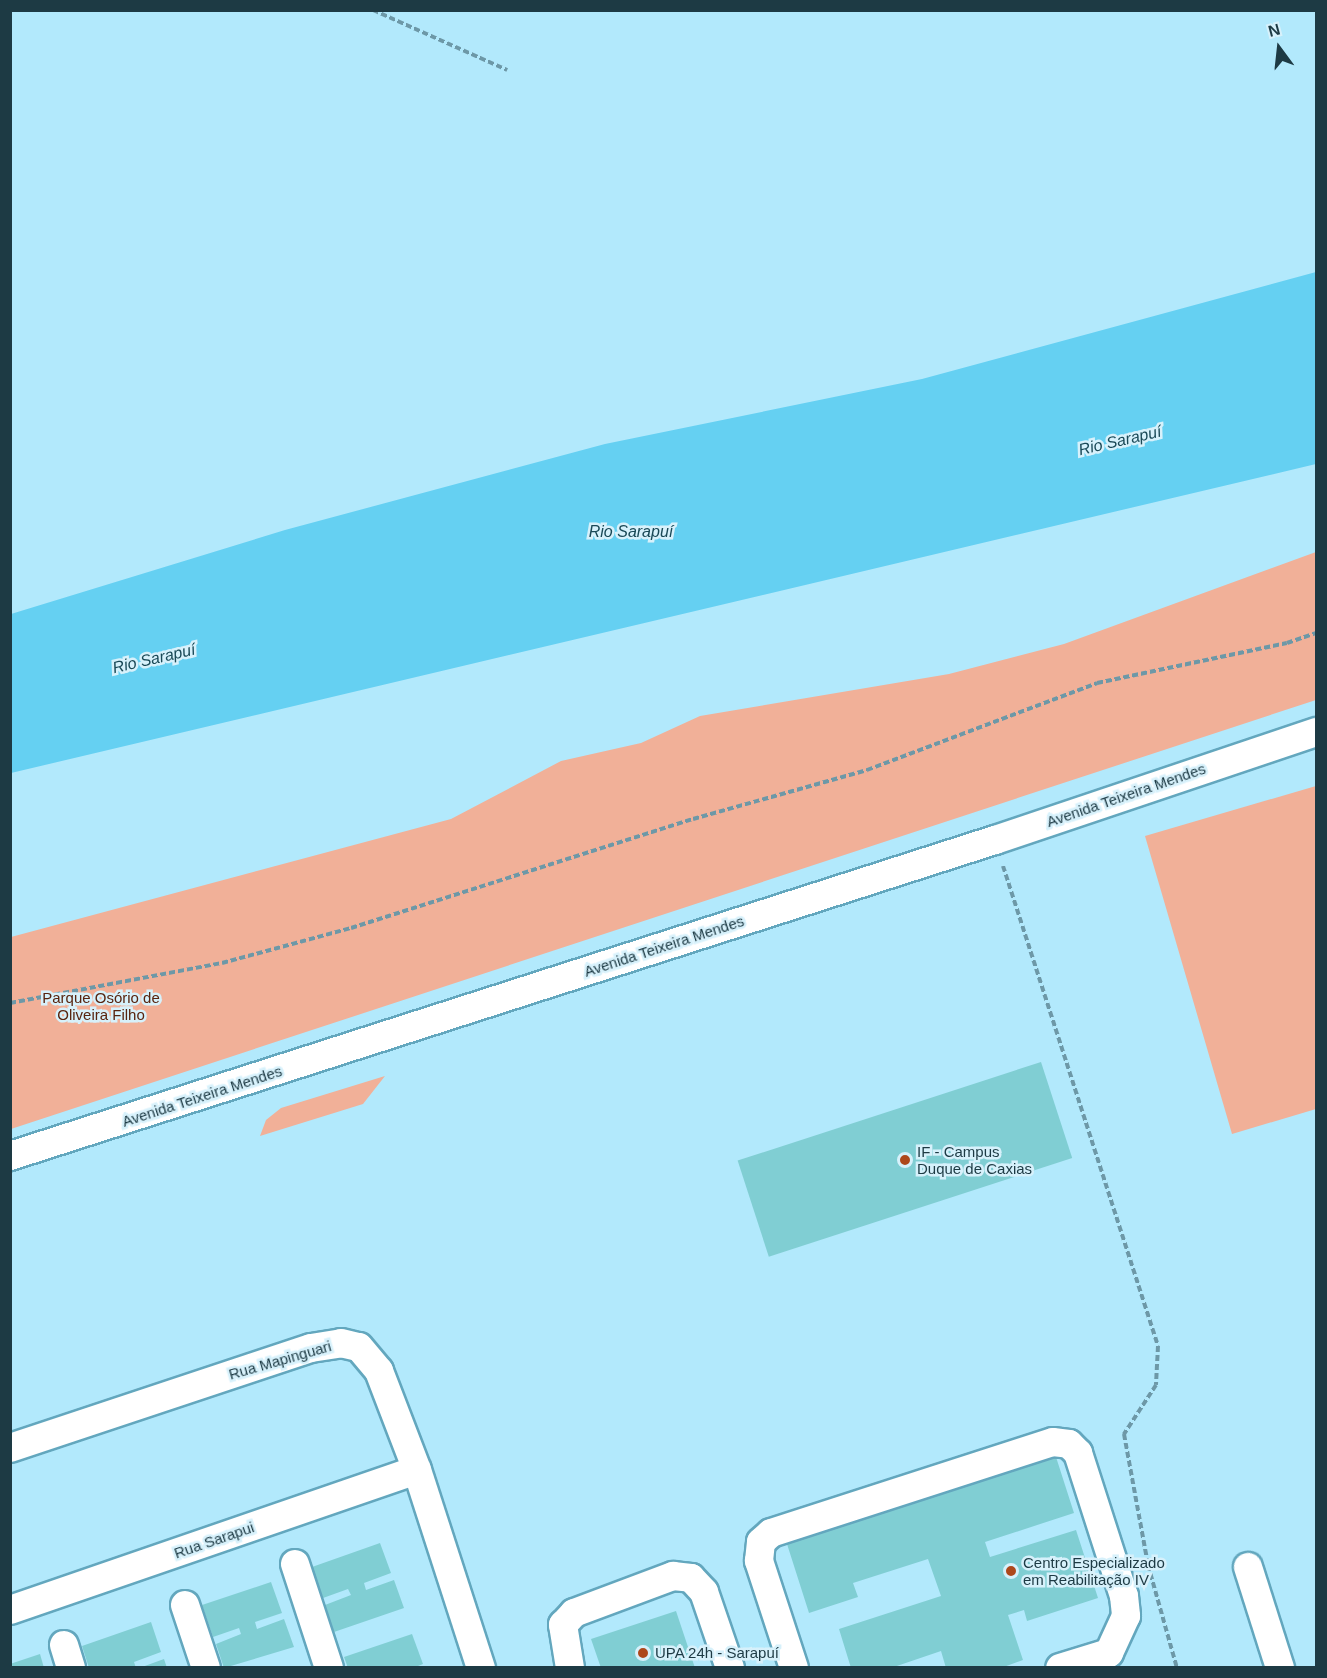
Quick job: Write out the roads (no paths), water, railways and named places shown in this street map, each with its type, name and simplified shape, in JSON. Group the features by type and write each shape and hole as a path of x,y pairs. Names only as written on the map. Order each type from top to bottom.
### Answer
{"street":[{"name":"Avenida Teixeira Mendes","path":"10,1156 994,840 1317,732"},
{"name":"Rua Mapinguari","path":"10,1448 311,1348 341,1342 359,1347 373,1359 417,1470 481,1668"},
{"path":"794,1668 759,1561 761,1542 771,1533 1053,1442 1069,1444 1078,1453 1124,1596 1126,1616 1112,1660 1060,1668"},
{"name":"Rua Sarapui","path":"10,1610 417,1470"},
{"path":"294,1564 329,1668"},
{"path":"1248,1567 1280,1668"},
{"path":"570,1668 563,1625 574,1614 673,1576 691,1578 704,1592 730,1668"},
{"path":"185,1605 206,1668"}],"water":[{"name":"Rio Sarapuí","path":"1316,272 1316,464 11,773 11,614 285,530 605,444 922,379"}],"place":[{"name":"IF - Campus Duque de Caxias","path":"905,1160"},
{"name":"Centro Especializado em Reabilitação IV","path":"1011,1571"},
{"name":"UPA 24h - Sarapuí","path":"643,1653"}],"park label":[{"name":"Parque Osório de Oliveira Filho","path":"101,1006"}]}
